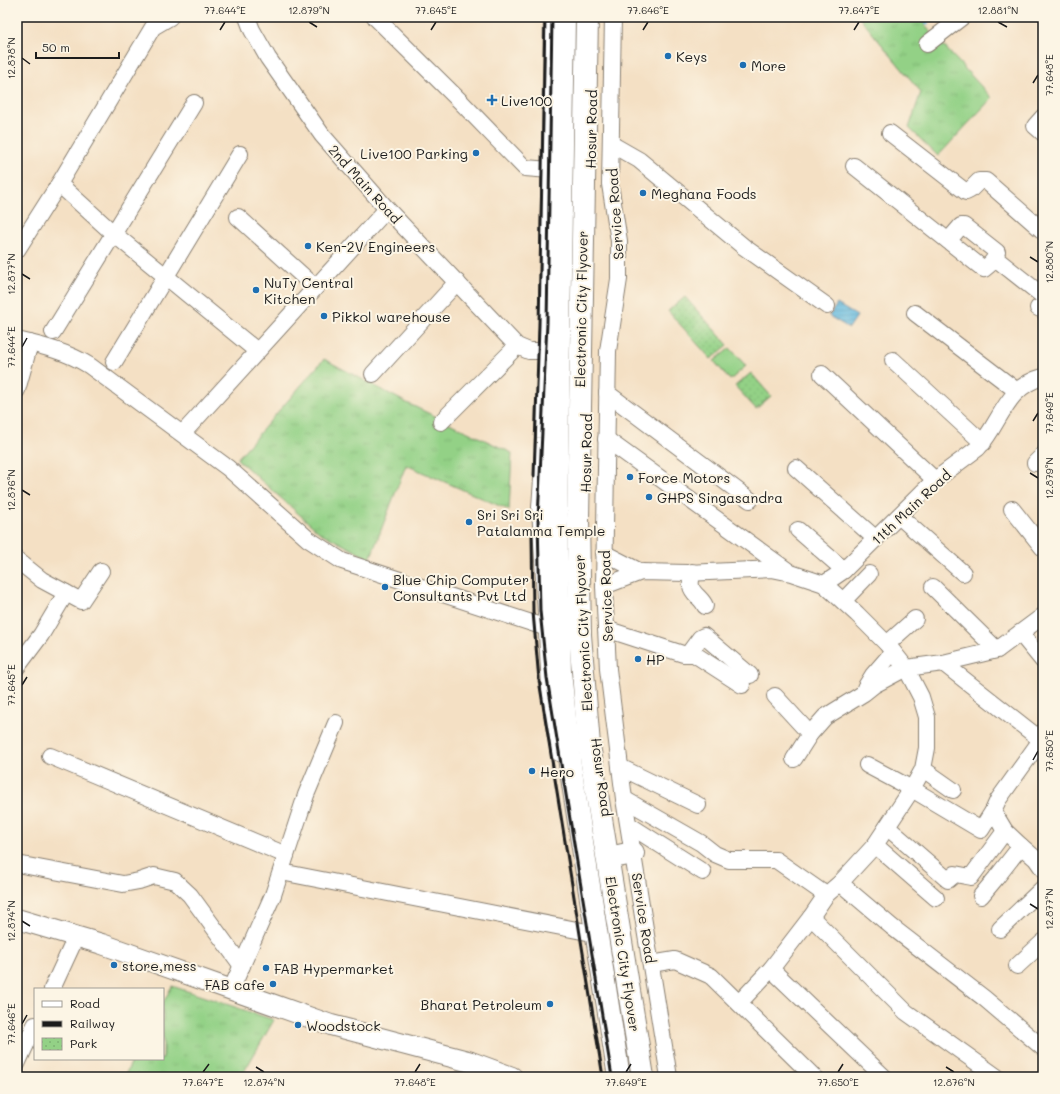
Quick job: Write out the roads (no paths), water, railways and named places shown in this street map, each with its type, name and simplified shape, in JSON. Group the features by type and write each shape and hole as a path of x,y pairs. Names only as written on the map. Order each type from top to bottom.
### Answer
{"highway":[{"name":"Hosur Road","path":"564,17 556,525 560,672 570,765 619,1077"},
{"name":"Electronic City Flyover","path":"573,17 566,421 567,595 576,718 631,1077"},
{"name":"Electronic City Flyover","path":"587,17 579,488 580,635 589,745 644,1077"},
{"name":"Hosur Road","path":"593,17 585,548 588,641 596,745 623,855 650,1077"}],"main road":[{"path":"17,919 102,944 331,1025 470,1062 512,1077"}],"street":[{"path":"17,250 59,184 153,27 170,17"},
{"name":"2nd Main Road","path":"247,17 252,30 268,58 322,136 386,209 457,282 516,346"},
{"path":"375,17 525,168 550,170"},
{"path":"552,17 545,438 540,507 551,705 610,1077"},
{"name":"Service Road","path":"614,17 610,184 619,241 619,279 608,351 604,553 608,669 628,825 623,855 651,964 669,1077"},
{"path":"927,44 962,17"},
{"path":"53,332 194,103"},
{"path":"1043,117 1035,126 1043,133"},
{"path":"890,133 966,192 979,181 986,182 1043,231"},
{"path":"612,144 639,160 744,247 827,306"},
{"path":"114,362 240,154"},
{"path":"854,166 948,241 984,269 995,258 997,252 964,226 961,226 948,241"},
{"path":"59,184 114,234 257,351"},
{"path":"183,433 386,209"},
{"path":"238,217 316,287"},
{"path":"995,258 1041,305"},
{"path":"373,374 457,282"},
{"path":"915,313 1017,390"},
{"path":"17,390 24,342 78,358 183,433 228,468 308,539 342,561 547,628"},
{"path":"441,422 516,346 529,351 547,351"},
{"path":"893,360 983,443"},
{"path":"822,374 935,480"},
{"name":"11th Main Road","path":"824,584 844,570 935,480 983,443 1002,410 1017,390 1026,383 1043,377"},
{"path":"607,393 750,500"},
{"path":"606,440 791,573"},
{"path":"796,468 876,539"},
{"path":"1012,509 1043,548"},
{"path":"899,516 963,573"},
{"path":"798,530 844,570"},
{"path":"604,553 641,572"},
{"path":"17,560 42,580 81,601 100,570"},
{"path":"604,586 641,572 772,569 791,573 824,584 890,648 906,668 921,697 927,717 927,744 923,769 912,789 875,845 826,895 771,969 739,1003"},
{"path":"692,572 691,585 693,591 705,606"},
{"path":"843,601 869,574"},
{"path":"933,587 997,650"},
{"path":"17,667 42,635 66,593"},
{"path":"794,758 810,734 825,717 864,693 874,685 906,668 943,663 997,650 1043,616"},
{"path":"864,693 866,686 890,648 915,619"},
{"path":"606,629 683,654 694,654 746,680"},
{"path":"1020,633 1043,661"},
{"path":"867,765 912,789 981,830 998,800 1042,736 943,663"},
{"path":"775,696 810,734"},
{"path":"231,990 273,895 306,795 336,723"},
{"path":"50,756 286,856"},
{"path":"620,767 698,805"},
{"path":"923,769 953,790"},
{"path":"624,799 701,843 706,862"},
{"path":"993,811 1005,830 1036,858 1043,868"},
{"path":"628,825 706,862"},
{"path":"887,827 948,880 955,874 971,877 1005,830"},
{"path":"875,845 936,898"},
{"path":"981,896 1021,846"},
{"path":"706,862 714,854 729,860 776,860 826,895"},
{"path":"17,864 123,884 139,882 154,876 175,881 190,895 242,966"},
{"path":"280,872 587,932"},
{"path":"840,882 892,927 984,998 1043,1048"},
{"path":"1000,929 1043,888"},
{"path":"811,917 906,1012 997,1077"},
{"path":"52,988 76,937"},
{"path":"1017,966 1043,942"},
{"path":"651,964 675,960 711,976 814,1077"},
{"path":"771,969 884,1077"},
{"path":"17,1064 34,1027"}],"water":[{"path":"837,304 857,316 849,328 829,316"}],"waterway":[{"path":"923,17 927,23"}],"railway":[{"path":"534,476 539,325 545,17"},
{"path":"552,17 547,323 538,519 540,611 547,678 612,1077"},
{"path":"532,536 533,612 539,680 603,1077"}],"place":[{"name":"Keys","path":"668,56"},
{"name":"More","path":"743,65"},
{"name":"Live100","path":"492,100"},
{"name":"Live100 Parking","path":"476,153"},
{"name":"Meghana Foods","path":"643,193"},
{"name":"Ken-2V Engineers","path":"308,246"},
{"name":"NuTy Central Kitchen","path":"256,290"},
{"name":"Pikkol warehouse","path":"324,316"},
{"name":"Force Motors","path":"630,477"},
{"name":"GHPS Singasandra","path":"649,497"},
{"name":"Sri Sri Sri Patalamma Temple","path":"469,522"},
{"name":"Blue Chip Computer Consultants Pvt Ltd","path":"385,587"},
{"name":"HP","path":"638,659"},
{"name":"Hero","path":"532,771"},
{"name":"store,mess","path":"114,965"},
{"name":"FAB Hypermarket","path":"266,968"},
{"name":"FAB cafe","path":"273,984"},
{"name":"Bharat Petroleum","path":"550,1004"},
{"name":"Woodstock","path":"298,1025"}]}
